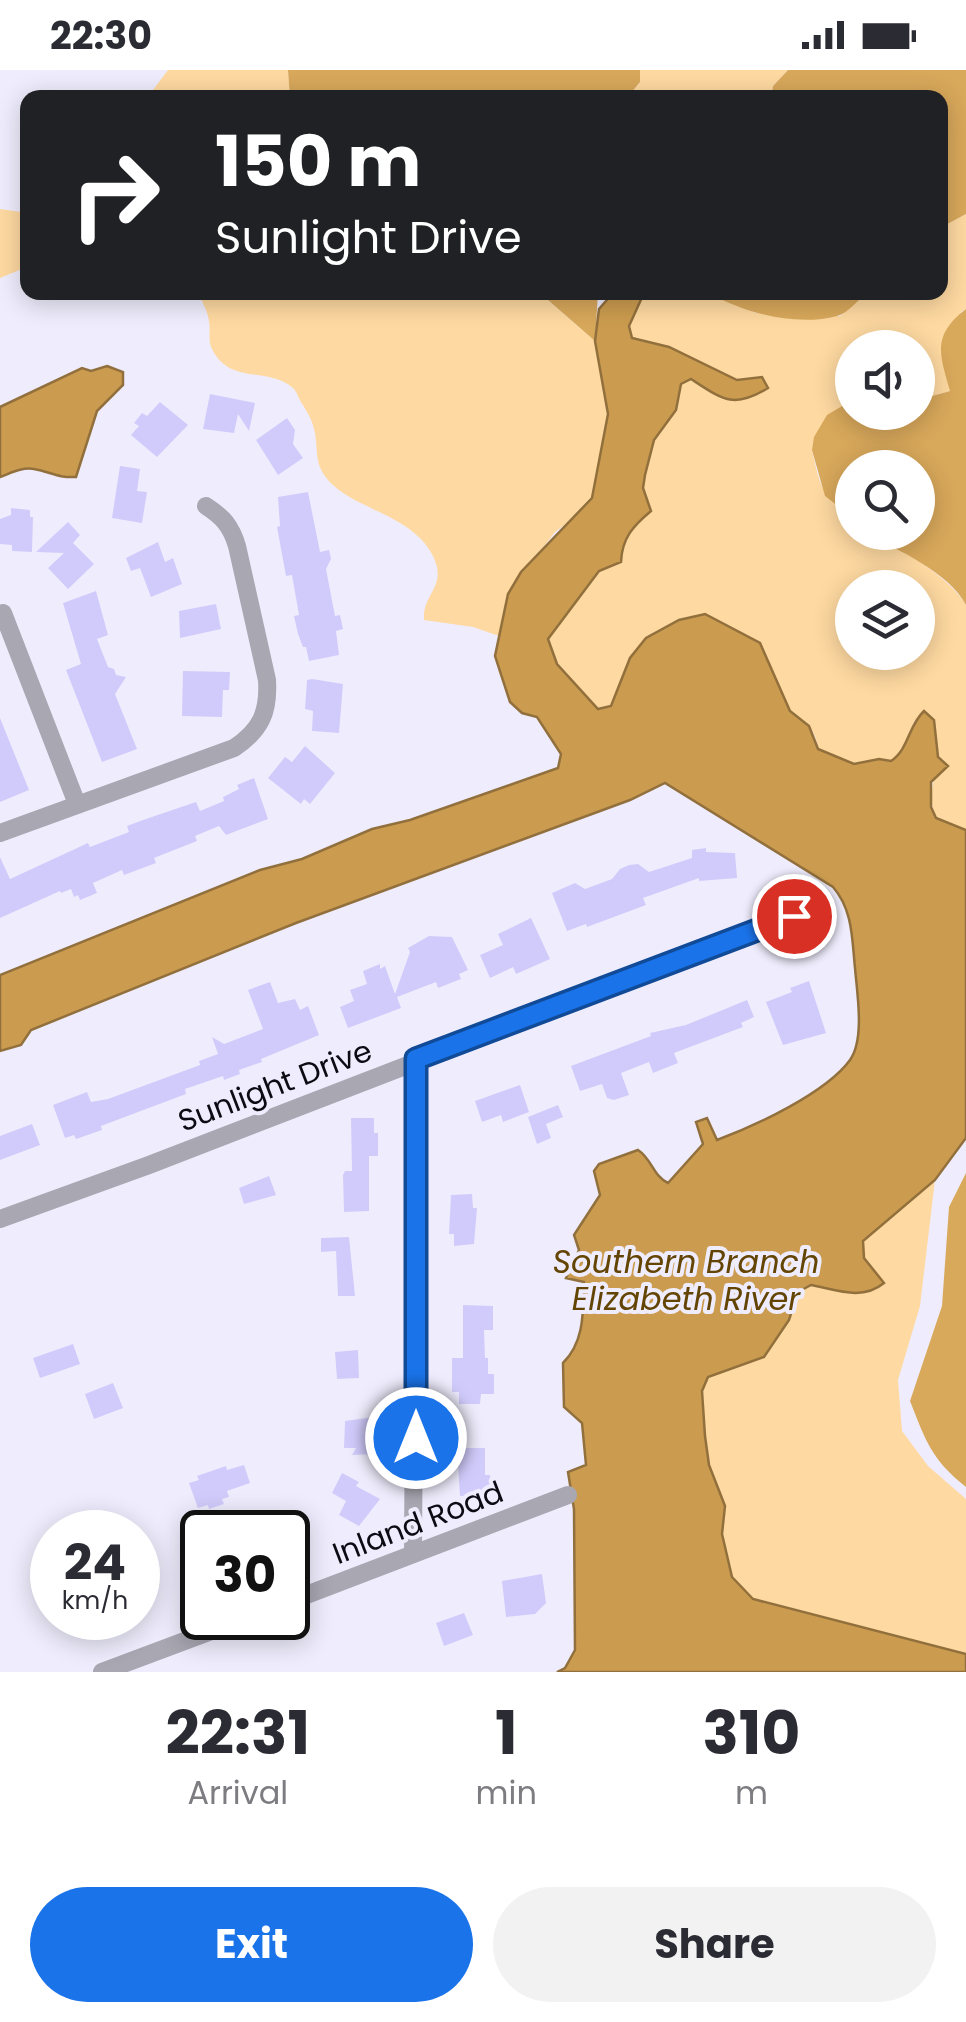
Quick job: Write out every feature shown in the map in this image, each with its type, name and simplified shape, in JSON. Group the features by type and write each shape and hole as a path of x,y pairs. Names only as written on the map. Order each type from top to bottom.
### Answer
{"street":[{"path":"0,833 234,748 252,736 263,720 267,680 238,546 222,516 206,506"},
{"path":"3,613 76,804"},
{"name":"Sunlight Drive","path":"0,1219 794,916"},
{"path":"413,1554 416,1059"},
{"name":"Inland Road","path":"310,1594 568,1495"},
{"path":"102,1672 187,1640"}],"shaded area":[{"path":"168,70 288,70 289,90 153,90"},
{"path":"288,70 640,70 640,82 634,90 289,90"},
{"path":"640,70 788,70 772,90 634,90 640,82"},
{"path":"788,70 966,70 966,214 948,224 948,90 772,90"},
{"path":"0,209 20,212 20,270 0,278"},
{"path":"966,214 966,309 961,312 950,391 935,395 935,330 835,330 835,420 812,450 823,489 835,502 835,550 901,550 932,570 835,570 835,670 935,670 935,573 966,605 966,830 936,818 933,809 937,762 934,721 915,720 901,755 891,762 879,759 854,764 818,748 811,729 786,704 760,643 630,658 611,706 599,709 557,664 548,640 599,571 621,562 629,533 650,511 643,488 645,475 654,440 676,410 680,384 691,379 712,393 762,377 738,380 669,347 631,338 629,326 641,300 725,300 756,313 840,316 859,300 948,300 948,224"},
{"path":"202,300 548,300 595,341 608,414 592,498 555,532 508,594 499,636 473,627 424,620 438,575 424,542 328,480 318,461 312,422 296,391 283,381 240,372 221,361 211,347"},
{"path":"548,300 598,300 595,341"},
{"path":"724,300 859,300 841,314 805,320 738,307"},
{"path":"966,309 966,605 935,570 898,550 935,550 935,450 835,450 835,504 825,496 812,450 814,437 827,415 835,410 835,430 935,430 935,395 950,391 941,347 947,328"},
{"path":"966,1173 966,1487 931,1448 910,1401 942,1306 949,1207"},
{"path":"935,1180 920,1306 898,1380 902,1431 928,1466 966,1499 966,1654 753,1599 732,1577 722,1534 725,1506 709,1465 702,1391 708,1377 764,1357 789,1320 798,1292 811,1285 858,1293 884,1283 863,1258 863,1241"}],"water":[{"name":"Southern Branch Elizabeth River","path":"607,300 641,300 629,326 632,338 669,347 737,380 762,377 768,388 737,400 720,397 691,379 681,384 676,410 654,440 645,475 643,488 651,511 630,533 621,562 599,571 548,639 557,664 598,709 611,706 630,658 646,638 679,620 705,614 760,643 790,711 809,726 818,749 854,764 891,761 924,711 934,720 938,757 948,766 931,782 931,807 936,818 966,830 966,1138 935,1180 863,1241 864,1258 884,1283 858,1293 811,1285 798,1292 789,1320 764,1357 708,1377 702,1391 709,1465 725,1506 722,1534 732,1577 753,1599 966,1654 966,1672 557,1672 565,1668 575,1650 574,1509 568,1472 586,1465 582,1423 564,1407 563,1363 579,1335 584,1282 566,1278 579,1250 574,1235 600,1195 594,1171 599,1164 638,1150 668,1183 703,1144 696,1122 707,1118 717,1140 733,1134 807,1096 850,1060 859,1028 853,946 848,915 833,887 665,783 630,800 296,923 31,1030 21,1045 0,1051 0,975 260,870 302,859 372,829 410,820 558,768 561,754 537,717 522,713 510,702 495,656 508,594 521,572 592,498 608,414 595,341 599,309"},
{"path":"107,366 123,372 123,385 97,411 76,477 30,469 0,477 0,407 82,368 91,371"}],"building":[{"path":"210,394 255,403 249,431 238,414 234,433 203,429"},
{"path":"160,402 188,425 157,457 131,435 139,426 134,423 142,413 147,416"},
{"path":"287,418 295,430 293,444 303,458 278,475 256,440"},
{"path":"120,466 140,469 137,491 147,492 142,523 112,518"},
{"path":"308,492 320,552 329,550 331,559 326,569 335,616 340,615 343,629 336,631 339,655 309,661 298,634 292,575 286,576 277,527 278,497"},
{"path":"11,508 30,510 32,552 12,551 12,545 0,544 0,519 11,515"},
{"path":"68,522 80,535 73,543 94,564 68,589 48,568 64,553 36,552"},
{"path":"158,542 165,562 173,558 182,584 151,597 140,568 131,571 126,558"},
{"path":"96,591 108,635 97,639 108,667 116,675 126,677 115,694 137,749 102,762 66,670 81,664 63,603"},
{"path":"216,604 221,629 180,638 179,611"},
{"path":"183,671 230,672 229,690 223,690 222,717 182,716"},
{"path":"307,680 343,684 339,733 312,731 313,711 305,709"},
{"path":"0,718 29,790 0,802"},
{"path":"305,746 335,773 310,804 304,799 301,804 268,778 285,757 292,762"},
{"path":"254,778 268,819 226,835 219,826 195,836 197,841 154,858 156,863 124,875 122,870 93,883 97,893 80,900 71,889 60,891 0,918 0,857 10,879 88,843 90,847 129,832 127,826 143,820 196,802 200,811 224,801 223,797 239,789 237,785"},
{"path":"706,848 706,852 735,853 737,878 699,878 643,898 646,905 567,931 552,893 575,883 585,889 612,879 629,865 638,864 649,872 692,858 692,850"},
{"path":"531,918 550,959 516,974 513,967 490,978 480,955 503,945 498,934"},
{"path":"429,936 452,937 468,970 459,974 461,979 438,988 436,982 397,997 401,1008 348,1028 340,1007 354,1001 350,990 367,984 363,971 380,964 380,969 385,966 395,994 410,952 408,948"},
{"path":"809,981 826,1033 783,1045 766,1002"},
{"path":"270,982 278,1003 295,999 300,1010 308,1006 319,1035 261,1059 262,1062 239,1070 240,1074 185,1089 186,1094 101,1126 102,1130 76,1139 74,1135 65,1138 53,1105 87,1092 91,1102 108,1099 200,1065 199,1061 218,1054 212,1037 224,1044 263,1029 248,990"},
{"path":"747,1000 754,1017 741,1023 743,1027 674,1053 678,1063 653,1073 649,1062 621,1073 629,1095 607,1098 602,1084 580,1091 571,1066 651,1036 650,1033 686,1025"},
{"path":"520,1085 529,1112 503,1122 501,1115 482,1122 475,1101"},
{"path":"558,1105 563,1117 546,1124 551,1138 537,1144 528,1117"},
{"path":"351,1118 374,1118 374,1133 378,1133 378,1156 369,1156 369,1211 344,1212 343,1175 352,1171"},
{"path":"32,1124 40,1145 0,1160 0,1136"},
{"path":"269,1176 276,1195 244,1204 239,1188"},
{"path":"472,1194 473,1208 477,1208 474,1244 454,1246 454,1234 449,1234 451,1195"},
{"path":"349,1237 355,1296 338,1296 336,1251 321,1252 321,1238"},
{"path":"463,1305 493,1306 493,1330 484,1330 485,1358 488,1374 494,1374 494,1394 481,1394 480,1404 459,1404 459,1392 452,1392 452,1358 463,1358"},
{"path":"73,1344 80,1364 40,1378 33,1358"},
{"path":"358,1350 359,1378 337,1379 335,1352"},
{"path":"113,1383 123,1408 94,1419 85,1394"},
{"path":"374,1417 381,1441 375,1441 375,1454 352,1455 356,1448 344,1448 345,1421"},
{"path":"457,1448 485,1448 485,1475 490,1475 491,1492 460,1496"},
{"path":"244,1465 250,1483 227,1491 229,1497 222,1499 224,1504 198,1508 189,1483 199,1480 197,1476 226,1466 227,1470"},
{"path":"342,1473 380,1499 359,1526 339,1515 346,1501 332,1493"},
{"path":"542,1574 546,1603 535,1614 506,1617 502,1581"},
{"path":"464,1613 473,1635 444,1646 436,1623"}],"route":[{"path":"416,1438 416,1059 794,916"}]}
